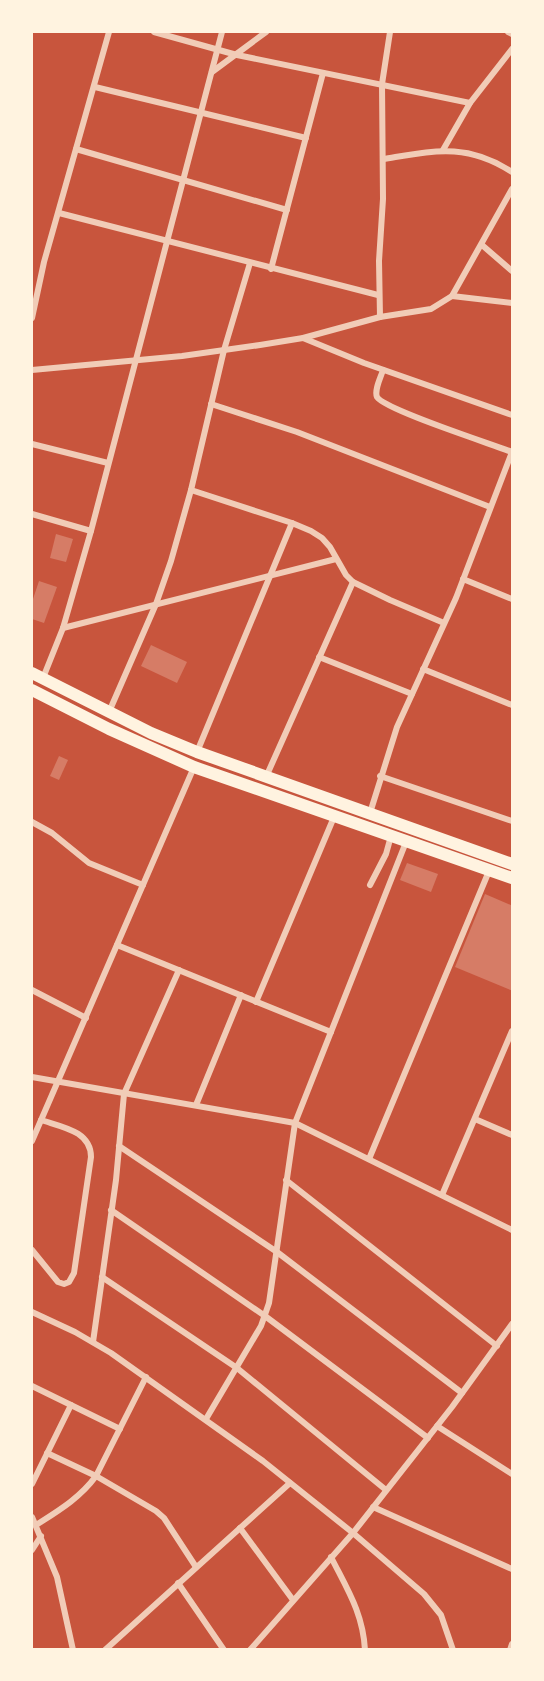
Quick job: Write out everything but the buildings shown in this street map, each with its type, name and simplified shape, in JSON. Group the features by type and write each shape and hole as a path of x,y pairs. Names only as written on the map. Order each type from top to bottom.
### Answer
{"main road":[{"path":"37,675 109,712 197,752 513,864"},
{"path":"32,690 109,729 194,767 513,878"}],"street":[{"path":"32,318 42,270 109,32"},
{"path":"154,32 237,55 470,103"},
{"path":"37,675 63,627 91,531 222,32"},
{"path":"212,72 266,32"},
{"path":"380,317 378,295 383,159 382,84 390,32"},
{"path":"508,32 513,34"},
{"path":"443,150 470,103 513,49"},
{"path":"272,268 323,72"},
{"path":"95,87 306,138"},
{"path":"76,149 287,210"},
{"path":"383,159 443,150 489,158 513,172"},
{"path":"32,370 134,361 303,338 380,317 431,309 452,296 513,189"},
{"path":"59,213 378,295"},
{"path":"482,245 513,271"},
{"path":"109,712 156,604 171,561 191,490 224,350 249,263"},
{"path":"452,296 513,303"},
{"path":"303,338 383,370 513,415"},
{"path":"370,814 397,727 463,579 513,452 423,420 382,402 376,396 376,391 383,370"},
{"path":"211,404 297,432 490,507"},
{"path":"32,444 108,463"},
{"path":"191,490 292,523 322,538 352,582 444,623"},
{"path":"32,514 91,531"},
{"path":"197,752 292,523"},
{"path":"63,627 336,559"},
{"path":"463,579 513,598"},
{"path":"266,777 352,582"},
{"path":"319,657 412,694"},
{"path":"423,669 513,705"},
{"path":"32,1141 194,767"},
{"path":"380,776 513,821"},
{"path":"256,1002 334,817"},
{"path":"32,822 52,833 89,863 143,885"},
{"path":"370,885 386,854 391,836"},
{"path":"206,1419 265,1316 277,1252 295,1123 406,841"},
{"path":"369,1159 489,870"},
{"path":"117,945 331,1032"},
{"path":"93,1342 124,1094 179,970"},
{"path":"32,990 86,1018"},
{"path":"196,1105 241,995"},
{"path":"442,1196 513,1031"},
{"path":"32,1077 295,1123 513,1230"},
{"path":"475,1119 513,1135"},
{"path":"32,1250 58,1282 64,1284 69,1282 74,1272 91,1157 91,1148 83,1136 73,1130 41,1120"},
{"path":"119,1146 277,1252 462,1393"},
{"path":"286,1180 497,1346"},
{"path":"111,1210 265,1316 428,1437"},
{"path":"102,1277 237,1368 386,1490"},
{"path":"32,1312 93,1342 146,1377 206,1419 353,1533 424,1594 441,1615 453,1650"},
{"path":"250,1650 353,1533 513,1324"},
{"path":"36,1525 78,1496 96,1476 146,1377"},
{"path":"32,1386 120,1429"},
{"path":"32,1484 71,1405"},
{"path":"437,1426 513,1474"},
{"path":"47,1453 96,1476 164,1518 196,1567"},
{"path":"105,1650 290,1483"},
{"path":"373,1507 513,1569"},
{"path":"32,1517 57,1577 72,1650"},
{"path":"240,1528 293,1600"},
{"path":"32,1550 41,1536"},
{"path":"331,1557 359,1612 364,1630 365,1650"},
{"path":"178,1584 224,1650"},
{"path":"510,1650 513,1644"}]}
